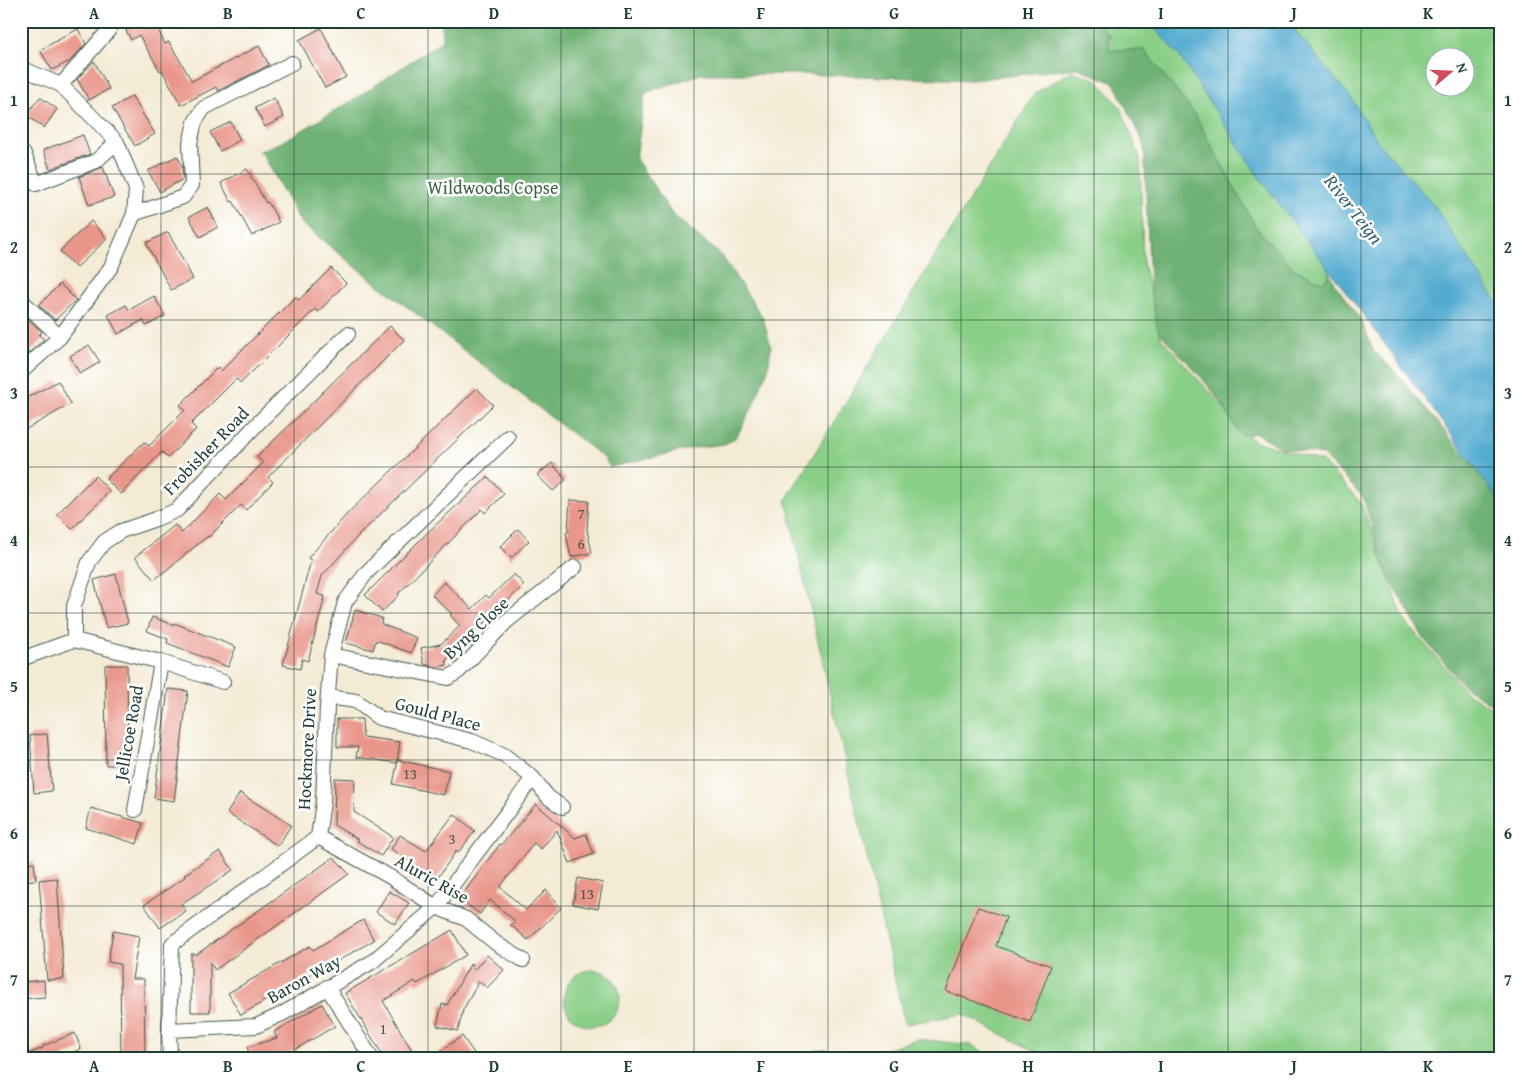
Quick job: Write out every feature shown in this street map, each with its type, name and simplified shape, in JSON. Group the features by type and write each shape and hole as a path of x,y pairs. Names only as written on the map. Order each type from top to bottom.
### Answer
{"street":[{"path":"61,84 109,30 105,21"},
{"path":"134,214 183,197 192,185 190,143 194,122 204,108 292,63"},
{"path":"21,68 61,84 117,142 136,189 134,214 111,267 60,338 21,372"},
{"path":"24,154 36,184 96,161 117,142"},
{"path":"21,300 60,338"},
{"name":"Frobisher Road","path":"74,640 74,606 90,562 104,542 121,531 177,510 258,423 348,334"},
{"name":"Hockmore Drive","path":"318,837 323,802 331,655 345,602 366,572 508,437"},
{"name":"Byng Close","path":"331,655 448,678 459,671 507,621 575,567"},
{"path":"21,659 74,640 161,662 223,682"},
{"name":"Jellicoe Road","path":"134,810 161,662"},
{"name":"Gould Place","path":"328,697 356,701 380,718 472,741 504,755 533,778 548,797 562,807"},
{"path":"436,907 533,778"},
{"path":"170,1059 169,1030 172,944 318,837"},
{"name":"Aluric Rise","path":"318,837 392,878 436,907 466,919 498,944 523,960"},
{"name":"Baron Way","path":"169,1030 256,1026 282,1014 372,962 436,907"},
{"path":"328,987 372,1059"},
{"path":"816,1059 821,1059"}],"green space":[{"name":"Wildwoods Copse","path":"430,21 1097,21 1110,36 1108,50 1144,50 1194,113 1255,226 1294,269 1323,282 1328,278 1329,272 1334,283 1361,320 1373,350 1398,375 1469,461 1489,480 1501,505 1501,711 1464,686 1424,639 1392,583 1381,557 1363,497 1323,455 1281,448 1256,433 1243,435 1239,433 1221,402 1201,377 1158,331 1150,288 1144,144 1114,83 1078,68 972,80 797,74 701,74 645,93 636,159 672,214 722,256 763,318 771,347 768,369 752,408 737,436 731,441 610,467 604,458 301,223 262,153 258,152 284,141 350,102 442,41 442,24"},
{"path":"1096,21 1148,21 1178,54 1259,177 1322,259 1330,274 1323,282 1294,269 1255,226 1194,113 1144,50 1108,50 1112,39"},
{"path":"1287,21 1501,21 1501,308 1432,203 1380,145 1351,98"},
{"path":"1072,71 1097,80 1121,108 1140,158 1143,262 1161,338 1254,441 1323,462 1361,503 1404,620 1467,693 1501,714 1501,1059 1050,1059 963,1014 905,1024 786,500 1035,93"},
{"path":"586,970 598,970 608,974 616,982 620,998 616,1014 608,1022 598,1026 586,1026 576,1022 568,1014 564,1004 564,992 568,982 576,974"},
{"path":"917,1039 971,1045 995,1059 860,1059"}],"water":[{"name":"River Teign","path":"1148,21 1287,21 1351,98 1380,145 1432,203 1501,308 1501,503 1371,325 1259,177 1178,54"}],"building":[{"path":"121,21 165,21 156,26 165,44 169,42 192,81 259,46 269,65 218,91 216,87 181,105 162,70 160,71 139,35 131,40"},
{"path":"321,28 346,77 325,88 299,40"},
{"path":"78,29 86,44 68,63 52,70 40,50"},
{"path":"94,61 109,89 89,100 77,79"},
{"path":"132,96 155,134 135,146 112,108"},
{"path":"40,97 57,109 44,128 26,115"},
{"path":"274,98 284,117 265,127 255,108"},
{"path":"231,122 240,140 220,151 210,132"},
{"path":"83,135 90,154 50,169 43,150"},
{"path":"177,156 182,165 183,179 160,192 148,171"},
{"path":"103,167 114,197 89,205 79,177"},
{"path":"247,169 279,222 252,236 221,183"},
{"path":"208,207 218,227 200,237 189,217"},
{"path":"91,221 107,239 76,268 60,251"},
{"path":"168,232 193,279 171,290 146,243"},
{"path":"331,268 346,283 318,312 315,309 241,383 236,379 191,424 196,429 168,458 162,452 121,494 106,479 144,442 149,446 185,410 180,405 218,367 221,371 295,297 299,300"},
{"path":"60,284 76,300 55,320 39,305"},
{"path":"154,296 165,316 146,326 143,320 118,334 108,315 126,305 129,310"},
{"path":"26,317 42,332 39,335 44,339 29,353 21,346 21,321"},
{"path":"390,326 404,340 268,477 273,482 246,510 241,505 209,537 154,580 135,557 175,525 182,533 220,494 226,500 263,463 257,457"},
{"path":"89,345 100,362 80,374 70,356"},
{"path":"58,381 71,404 21,432 21,401"},
{"path":"477,388 493,405 358,536 322,576 317,594 325,596 308,661 302,659 300,669 283,665 311,560 308,558 348,513"},
{"path":"552,463 566,480 553,491 537,475"},
{"path":"95,476 110,491 72,529 57,514"},
{"path":"488,477 504,494 485,513 482,509 382,612 365,595 428,532"},
{"path":"570,500 589,501 587,530 592,553 571,557 566,533 568,532"},
{"path":"518,529 529,541 511,558 500,547"},
{"path":"116,574 128,623 106,628 94,580"},
{"path":"514,574 524,585 446,660 447,665 436,667 424,664 421,648 441,644 460,626 450,615 452,614 432,595 444,582 472,609 486,595 489,598"},
{"path":"355,610 382,618 381,624 417,638 411,653 376,640 373,650 346,643"},
{"path":"152,617 174,625 174,623 236,647 228,667 167,643 168,639 147,631"},
{"path":"105,665 127,665 128,765 106,765"},
{"path":"168,689 188,691 174,801 154,798"},
{"path":"337,719 362,719 363,737 400,742 397,763 356,757 358,747 337,747"},
{"path":"47,734 52,791 34,793 30,735"},
{"path":"398,760 449,771 444,795 393,784"},
{"path":"335,778 355,779 354,812 393,837 381,856 334,825"},
{"path":"240,793 291,825 278,846 227,813"},
{"path":"536,804 575,838 586,834 594,854 570,863 557,830 541,849 534,843 500,887 526,910 546,890 561,908 528,940 511,925 515,921 490,900 480,914 459,899 500,844"},
{"path":"91,808 143,823 137,844 86,828"},
{"path":"454,814 475,831 458,853 456,851 432,886 411,873 416,865 391,849 400,835 426,851"},
{"path":"220,851 233,870 181,904 186,911 160,928 144,905"},
{"path":"334,857 349,874 215,970 210,962 210,1012 191,1012 191,954 197,954"},
{"path":"34,862 36,880 21,881 21,863"},
{"path":"57,878 64,979 47,980 39,880"},
{"path":"578,878 603,883 598,909 573,904"},
{"path":"389,891 409,903 395,924 376,912"},
{"path":"978,907 1006,917 996,946 1051,966 1030,1022 946,991"},
{"path":"363,920 374,940 336,962 335,960 241,1015 228,993 310,946 313,950"},
{"path":"452,930 466,955 417,984 415,981 383,1001 417,1059 385,1059 345,993"},
{"path":"113,931 139,936 132,979 144,979 145,1059 121,1059 120,964 108,962"},
{"path":"487,955 504,970 487,988 479,981 463,1010 458,1031 437,1026 442,1004 447,1005 471,963 474,970"},
{"path":"44,980 45,997 21,999 21,982"},
{"path":"322,1004 335,1026 279,1059 251,1059 247,1047 277,1038 274,1032"},
{"path":"75,1033 81,1049 57,1059 21,1059 21,1057 43,1048 43,1046"},
{"path":"462,1036 478,1059 429,1059"}]}
